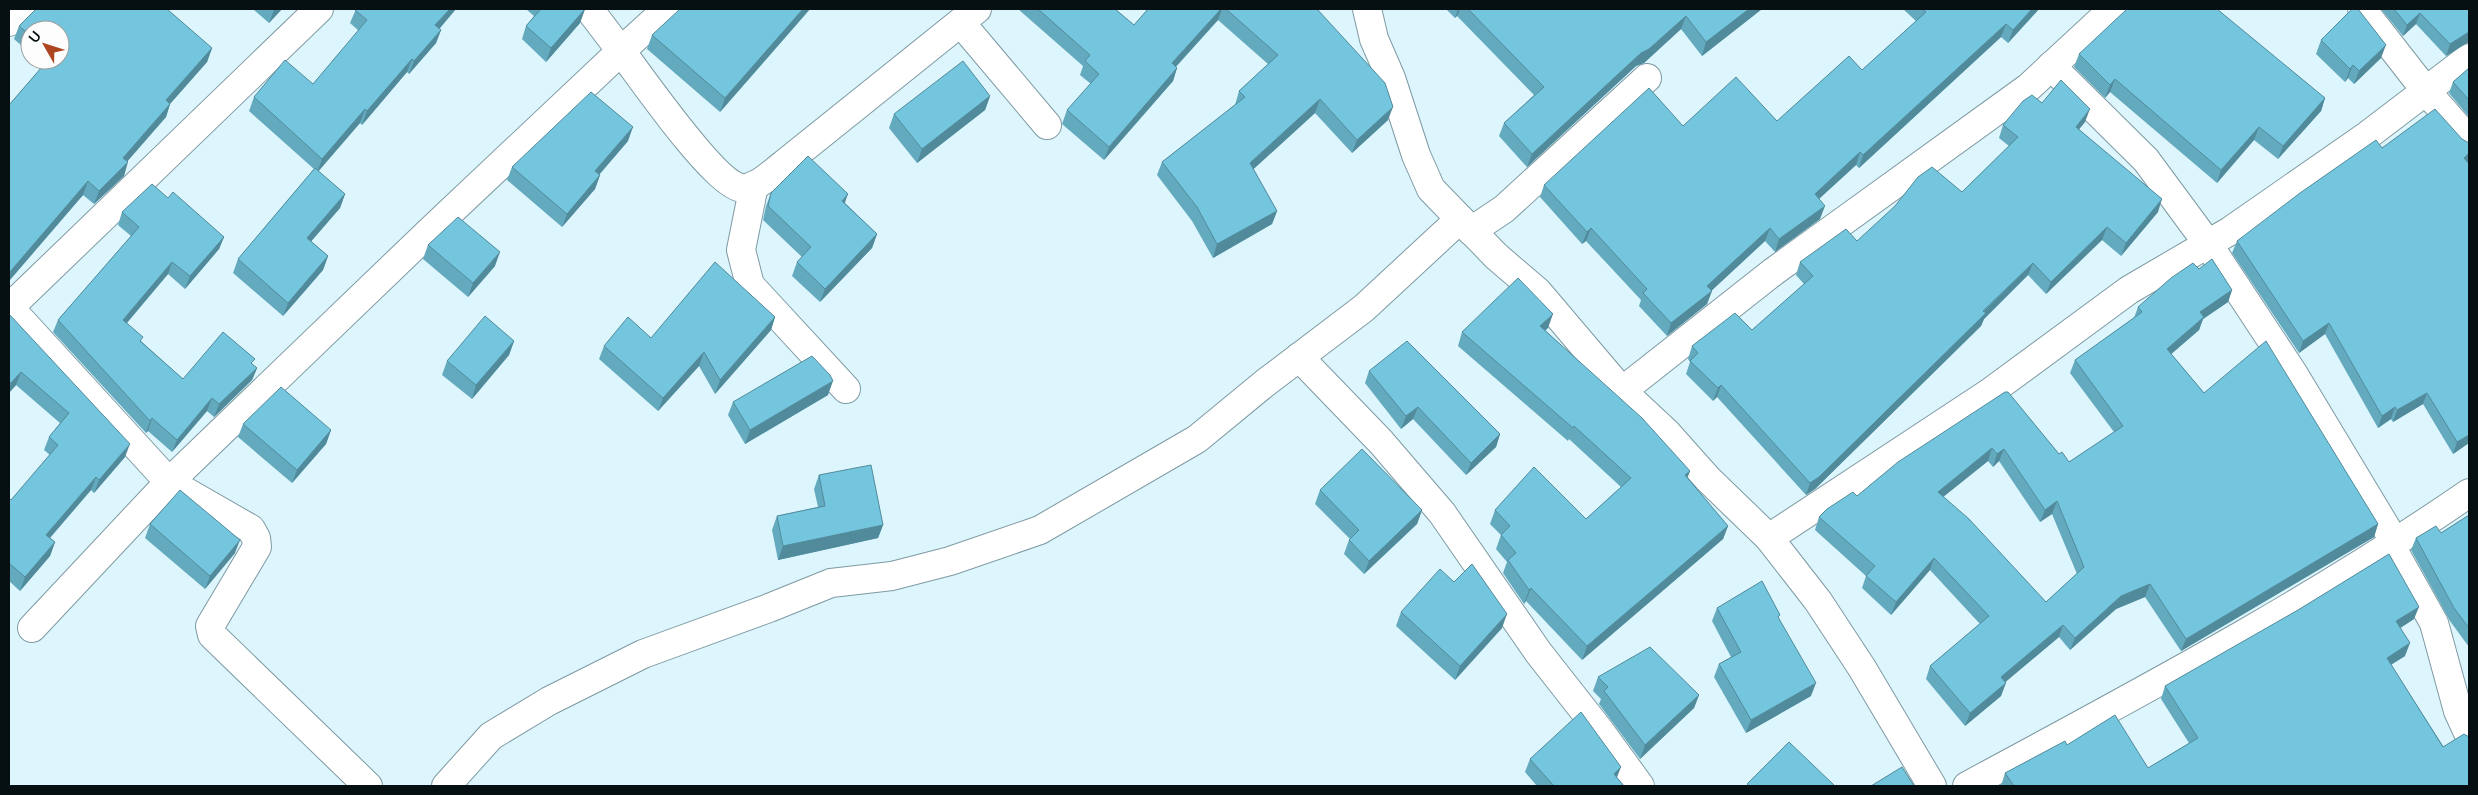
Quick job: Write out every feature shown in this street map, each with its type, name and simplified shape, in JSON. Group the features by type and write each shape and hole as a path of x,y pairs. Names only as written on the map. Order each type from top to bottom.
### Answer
{"street":[{"path":"9,22 22,9"},
{"path":"319,9 9,308 169,482 251,529 256,538 257,547 210,626 212,635 368,786"},
{"path":"589,9 698,153 733,185 743,188 754,186 969,16 1048,125"},
{"path":"32,628 169,482 430,231 667,9"},
{"path":"1367,9 1374,39 1391,78 1416,156 1431,189 1461,221 1538,292 1622,391 1667,433 1708,479 1769,538 1818,601 1862,668 1932,786"},
{"path":"1622,391 1773,272 2028,87 2113,9"},
{"path":"2362,9 2426,91 2469,140"},
{"path":"1769,538 1990,393 2129,290 2208,244 2368,135 2469,58"},
{"path":"2051,66 2146,160 2208,244 2293,373 2393,545 2434,623 2458,711 2469,735"},
{"path":"446,786 491,736 548,701 643,654 831,583 892,576 950,561 1040,530 1197,438 1364,308 1461,221 1504,210 1648,78"},
{"path":"754,186 741,250 750,285 846,389"},
{"path":"1299,357 1381,442 1442,513 1538,652 1640,786"},
{"path":"1967,786 2156,684 2393,545 2469,493"}],"building":[{"path":"36,9 167,9 212,48 166,100 170,104 123,158 128,162 99,191 88,181 9,273 9,105 39,70 70,70 70,20 25,20"},
{"path":"356,9 450,9 435,25 441,30 414,61 412,59 367,111 365,109 322,159 254,97 285,60 313,84 367,20"},
{"path":"541,9 585,9 551,48 526,26"},
{"path":"680,9 803,9 725,98 652,35"},
{"path":"1038,9 1115,9 1134,25 1148,9 1221,9 1172,63 1177,68 1109,147 1067,110 1099,74 1085,61 1090,55"},
{"path":"1226,9 1317,9 1385,83 1393,107 1357,140 1320,99 1250,163 1277,211 1217,244 1197,207 1162,162 1245,97 1239,91 1278,55"},
{"path":"1468,9 1749,9 1706,42 1686,16 1649,49 1641,53 1532,154 1504,123 1544,87"},
{"path":"1922,9 2032,9 2013,30 2006,24 1863,155 1860,152 1815,194 1825,206 1779,239 1770,228 1707,286 1712,291 1671,323 1643,293 1647,289 1591,228 1587,232 1544,185 1649,88 1683,126 1736,77 1777,121 1849,56 1862,70 1926,12"},
{"path":"2127,9 2217,9 2325,98 2283,146 2259,127 2221,170 2115,79 2110,85 2079,54"},
{"path":"2352,9 2358,9 2386,45 2359,71 2353,65 2350,69 2321,40"},
{"path":"2394,9 2469,9 2469,32 2450,44 2420,13 2407,25"},
{"path":"963,61 990,96 922,149 894,114"},
{"path":"2469,68 2469,100 2453,82"},
{"path":"2061,80 2090,109 2076,127 2162,199 2126,243 2107,227 2051,282 2033,263 1983,311 1986,313 1819,477 1810,483 1721,385 1718,388 1690,361 1698,353 1692,346 1735,313 1752,330 1813,276 1800,262 1846,229 1857,241 1895,206 1918,177 1932,167 1962,192 2018,137 2003,125 2023,101 2032,95 2042,103"},
{"path":"591,92 633,127 595,171 600,175 567,214 512,167"},
{"path":"2435,109 2462,139 2469,143 2469,153 2464,158 2469,164 2469,435 2457,442 2427,393 2397,410 2395,407 2382,416 2329,323 2303,341 2237,241 2300,193 2376,140 2382,148"},
{"path":"808,156 848,194 842,201 877,234 825,289 797,262 811,247 768,206 771,193"},
{"path":"315,168 345,194 307,238 328,256 288,303 238,259"},
{"path":"152,184 168,198 173,192 224,237 190,276 172,262 123,320 143,337 140,341 183,379 223,332 255,359 251,363 257,368 219,404 212,398 177,440 152,418 150,421 58,320 139,227 122,212"},
{"path":"458,217 500,252 473,283 428,245"},
{"path":"2212,259 2232,290 2200,312 2204,317 2167,349 2204,393 2266,341 2378,524 2186,639 2150,584 2121,596 2075,638 2063,625 2001,677 2006,683 1970,713 1930,666 1989,616 1934,558 1896,602 1866,576 1875,566 1819,517 1827,509 1853,492 1857,496 1898,462 2005,392 2008,392 2059,454 2062,452 2069,462 2123,426 2075,360 2142,312 2138,307 2171,278 2193,263 2199,269","holes":["1992,448 1997,454 2004,449 2045,510 2057,501 2084,567 2046,602 1969,519 1938,492"]},
{"path":"715,262 775,317 720,380 704,352 663,398 604,346 628,317 651,338"},
{"path":"1518,278 1553,314 1540,326 1642,418 1690,471 1685,475 1728,526 1587,646 1531,588 1529,590 1508,560 1516,553 1501,535 1510,526 1495,510 1534,467 1586,519 1631,478 1574,426 1573,428 1462,332"},
{"path":"9,314 130,444 99,480 96,477 46,535 55,542 25,577 9,563 9,498 11,500 58,445 49,437 69,413 21,372 11,383 9,382"},
{"path":"485,316 514,341 476,385 447,361"},
{"path":"1407,341 1500,434 1471,463 1418,407 1406,416 1369,371"},
{"path":"812,356 830,375 833,381 750,430 733,402"},
{"path":"281,387 331,430 297,470 243,424"},
{"path":"1362,449 1422,510 1369,561 1349,540 1359,530 1320,490"},
{"path":"871,465 883,525 783,546 777,516 825,506 819,475"},
{"path":"180,490 240,540 210,576 150,524"},
{"path":"2469,515 2469,628 2454,608 2416,538 2436,526 2441,533"},
{"path":"2389,554 2419,607 2396,621 2410,643 2387,658 2443,747 2464,734 2469,737 2469,786 2014,786 2005,773 2065,741 2067,745 2115,715 2148,768 2198,738 2165,686 2298,610"},
{"path":"1472,564 1507,614 1460,666 1401,612 1440,569 1454,582"},
{"path":"1762,581 1780,615 1778,617 1816,683 1751,720 1719,664 1741,652 1717,608"},
{"path":"1650,647 1699,695 1645,745 1604,691 1608,687 1598,677"},
{"path":"1581,712 1621,767 1614,774 1624,786 1554,786 1530,759"},
{"path":"1789,742 1835,786 1749,786 1747,784"},
{"path":"1902,767 1914,786 1871,786"}]}
